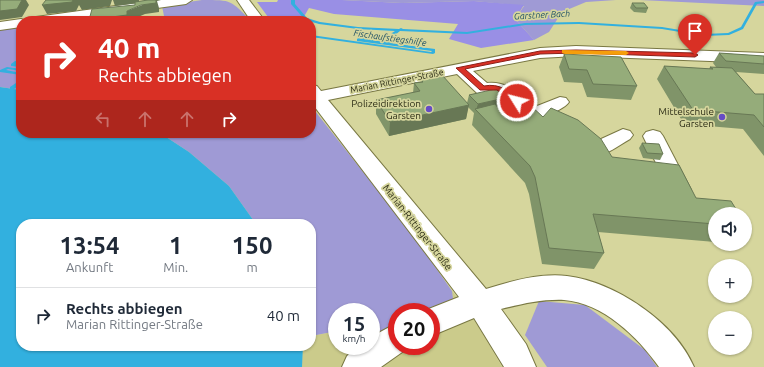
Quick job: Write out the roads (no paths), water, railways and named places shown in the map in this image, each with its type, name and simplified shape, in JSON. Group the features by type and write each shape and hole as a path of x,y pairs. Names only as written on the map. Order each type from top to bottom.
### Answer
{"street":[{"path":"71,16 186,0"},
{"path":"243,0 254,16"},
{"path":"38,16 44,5"},
{"path":"0,26 16,24"},
{"name":"Marian Rittinger-Straße","path":"316,93 460,68 540,52 764,58"},
{"path":"460,68 483,89"},
{"path":"462,93 493,87 499,88 517,101"},
{"name":"Marian-Rittinger-Straße","path":"316,96 481,304 515,355 520,367"},
{"path":"498,121 538,112 560,102"},
{"path":"595,150 623,135"},
{"path":"653,136 688,206"},
{"path":"440,318 468,307 545,288 567,288 589,294 613,304 638,323 665,348 678,367"},
{"path":"358,367 373,353 388,344"}],"water":[{"path":"0,87 16,89 16,138 168,138 189,152 229,186 252,219 16,219 16,351 303,351 302,367 0,367"}],"waterway":[{"name":"Garstner Bach","path":"293,0 293,4 303,16"},
{"name":"Garstner Bach","path":"400,30 467,33 525,24 579,23 662,28 704,35 729,34 742,28 756,3 764,2"},
{"name":"Garstner Bach","path":"316,22 358,28 400,30"},
{"name":"Fischaufstiegshilfe","path":"316,37 433,53 434,50 358,40 360,38 389,42 393,34 400,30"},
{"name":"Fischaufstiegshilfe","path":"16,63 13,65 16,66"},
{"name":"Fischaufstiegshilfe","path":"16,69 7,68 1,71 16,73"},
{"name":"Fischaufstiegshilfe","path":"12,88 16,85"}],"place":[{"name":"Polizeidirektion Garsten","path":"429,109"},
{"name":"Mittelschule Garsten","path":"722,117"}]}
